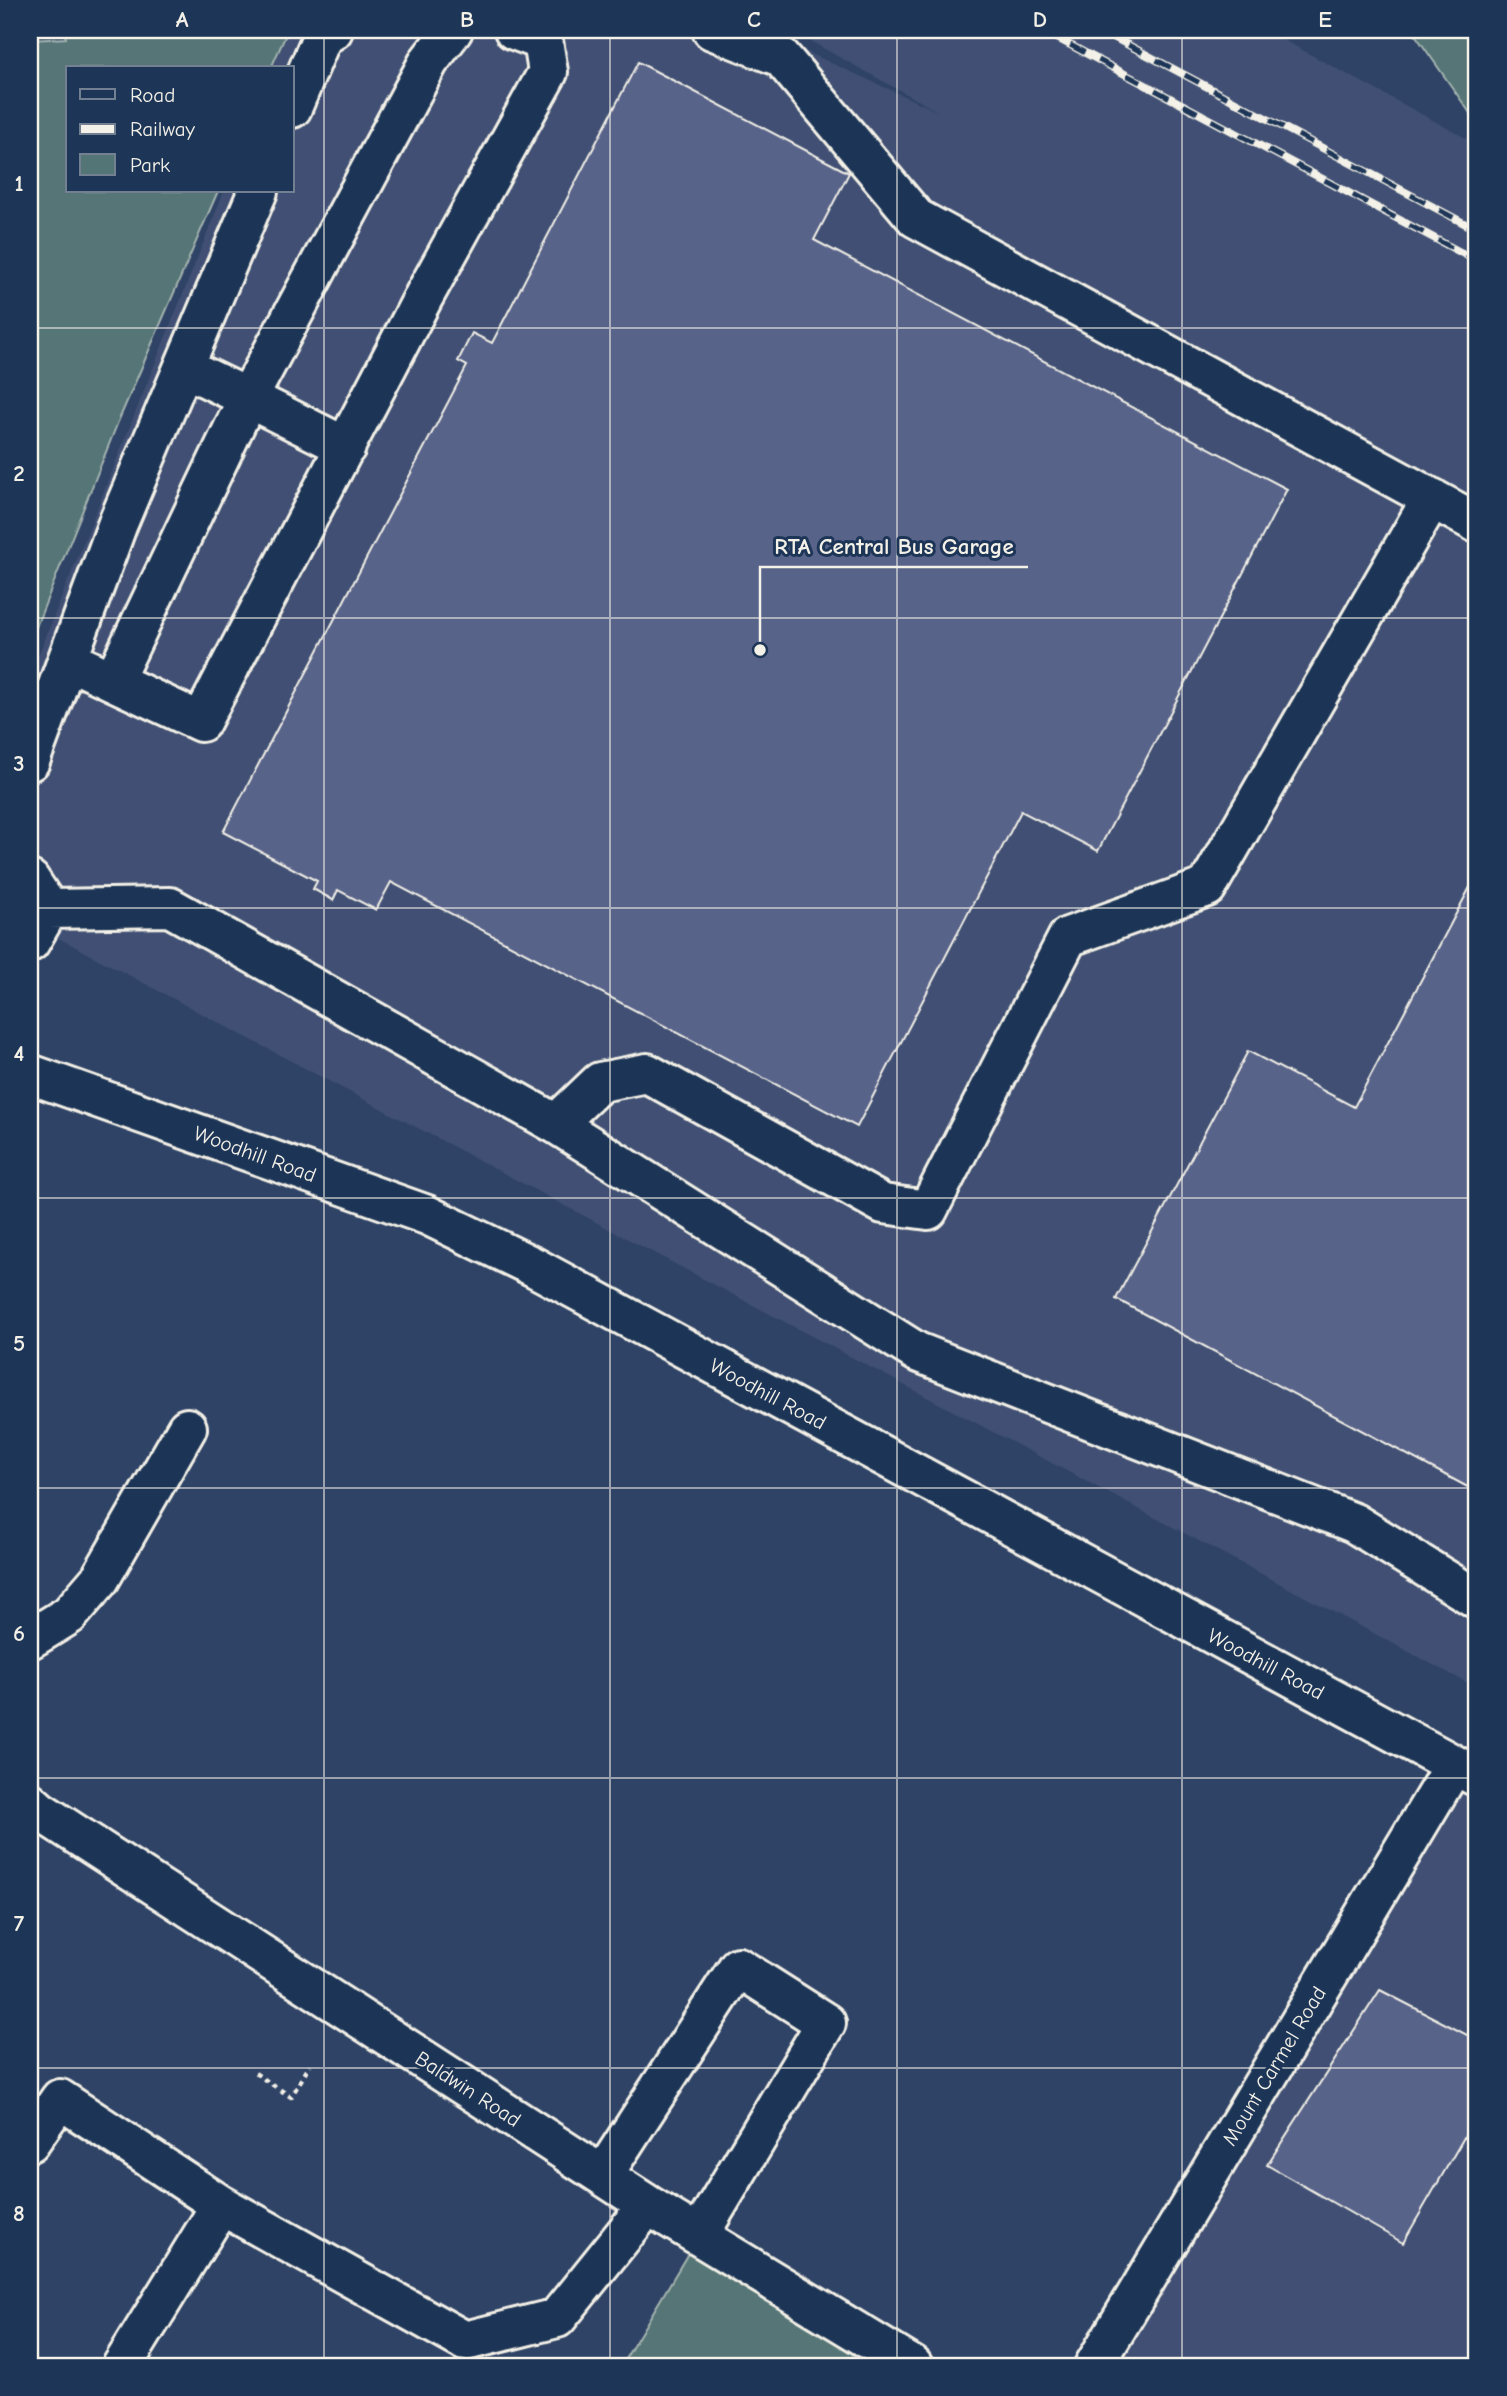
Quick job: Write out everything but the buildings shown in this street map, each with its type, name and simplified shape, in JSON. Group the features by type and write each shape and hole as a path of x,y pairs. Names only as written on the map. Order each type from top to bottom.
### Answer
{"street":[{"path":"294,103 322,37 333,30"},
{"path":"113,681 248,398 429,61 453,30"},
{"path":"68,660 201,722 424,296 548,72 543,41 514,30"},
{"path":"712,30 781,57 916,218 1477,523"},
{"path":"30,761 118,523 258,192"},
{"path":"184,367 345,447"},
{"path":"556,1124 600,1082 647,1073 883,1204 928,1210 1068,937 1207,887 1432,498"},
{"path":"30,942 40,895 170,907 556,1124 917,1352 1354,1523 1477,1599"},
{"name":"Woodhill Road","path":"30,1074 427,1215 534,1267 1466,1771"},
{"path":"30,1639 69,1615 100,1579 187,1428"},
{"name":"Mount Carmel Road","path":"1094,2366 1466,1771"},
{"name":"Baldwin Road","path":"30,1802 648,2205 913,2366"},
{"path":"603,2175 738,1968 826,2023 699,2235"},
{"path":"30,2142 60,2099 221,2205 465,2341 556,2318 648,2205"},
{"path":"122,2366 221,2205"}],"path":[{"path":"255,2073 291,2097 310,2065"}],"shaded area":[{"path":"288,30 759,30 939,112 790,30 1265,30 1477,144 1477,1688 30,923 30,676 224,192 294,192 294,66 273,66"},
{"path":"1454,1765 1477,1777 1477,2366 1094,2366"}],"green space":[{"path":"63,30 288,30 272,66 66,66 66,192 218,192 118,422 30,642 30,40 66,38"},
{"path":"1412,30 1477,30 1477,123"},
{"path":"699,2235 913,2366 621,2366"}],"railway":[{"path":"1042,30 1477,261"},
{"path":"1100,30 1477,230"}],"place":[{"name":"RTA Central Bus Garage","path":"760,650"}]}
